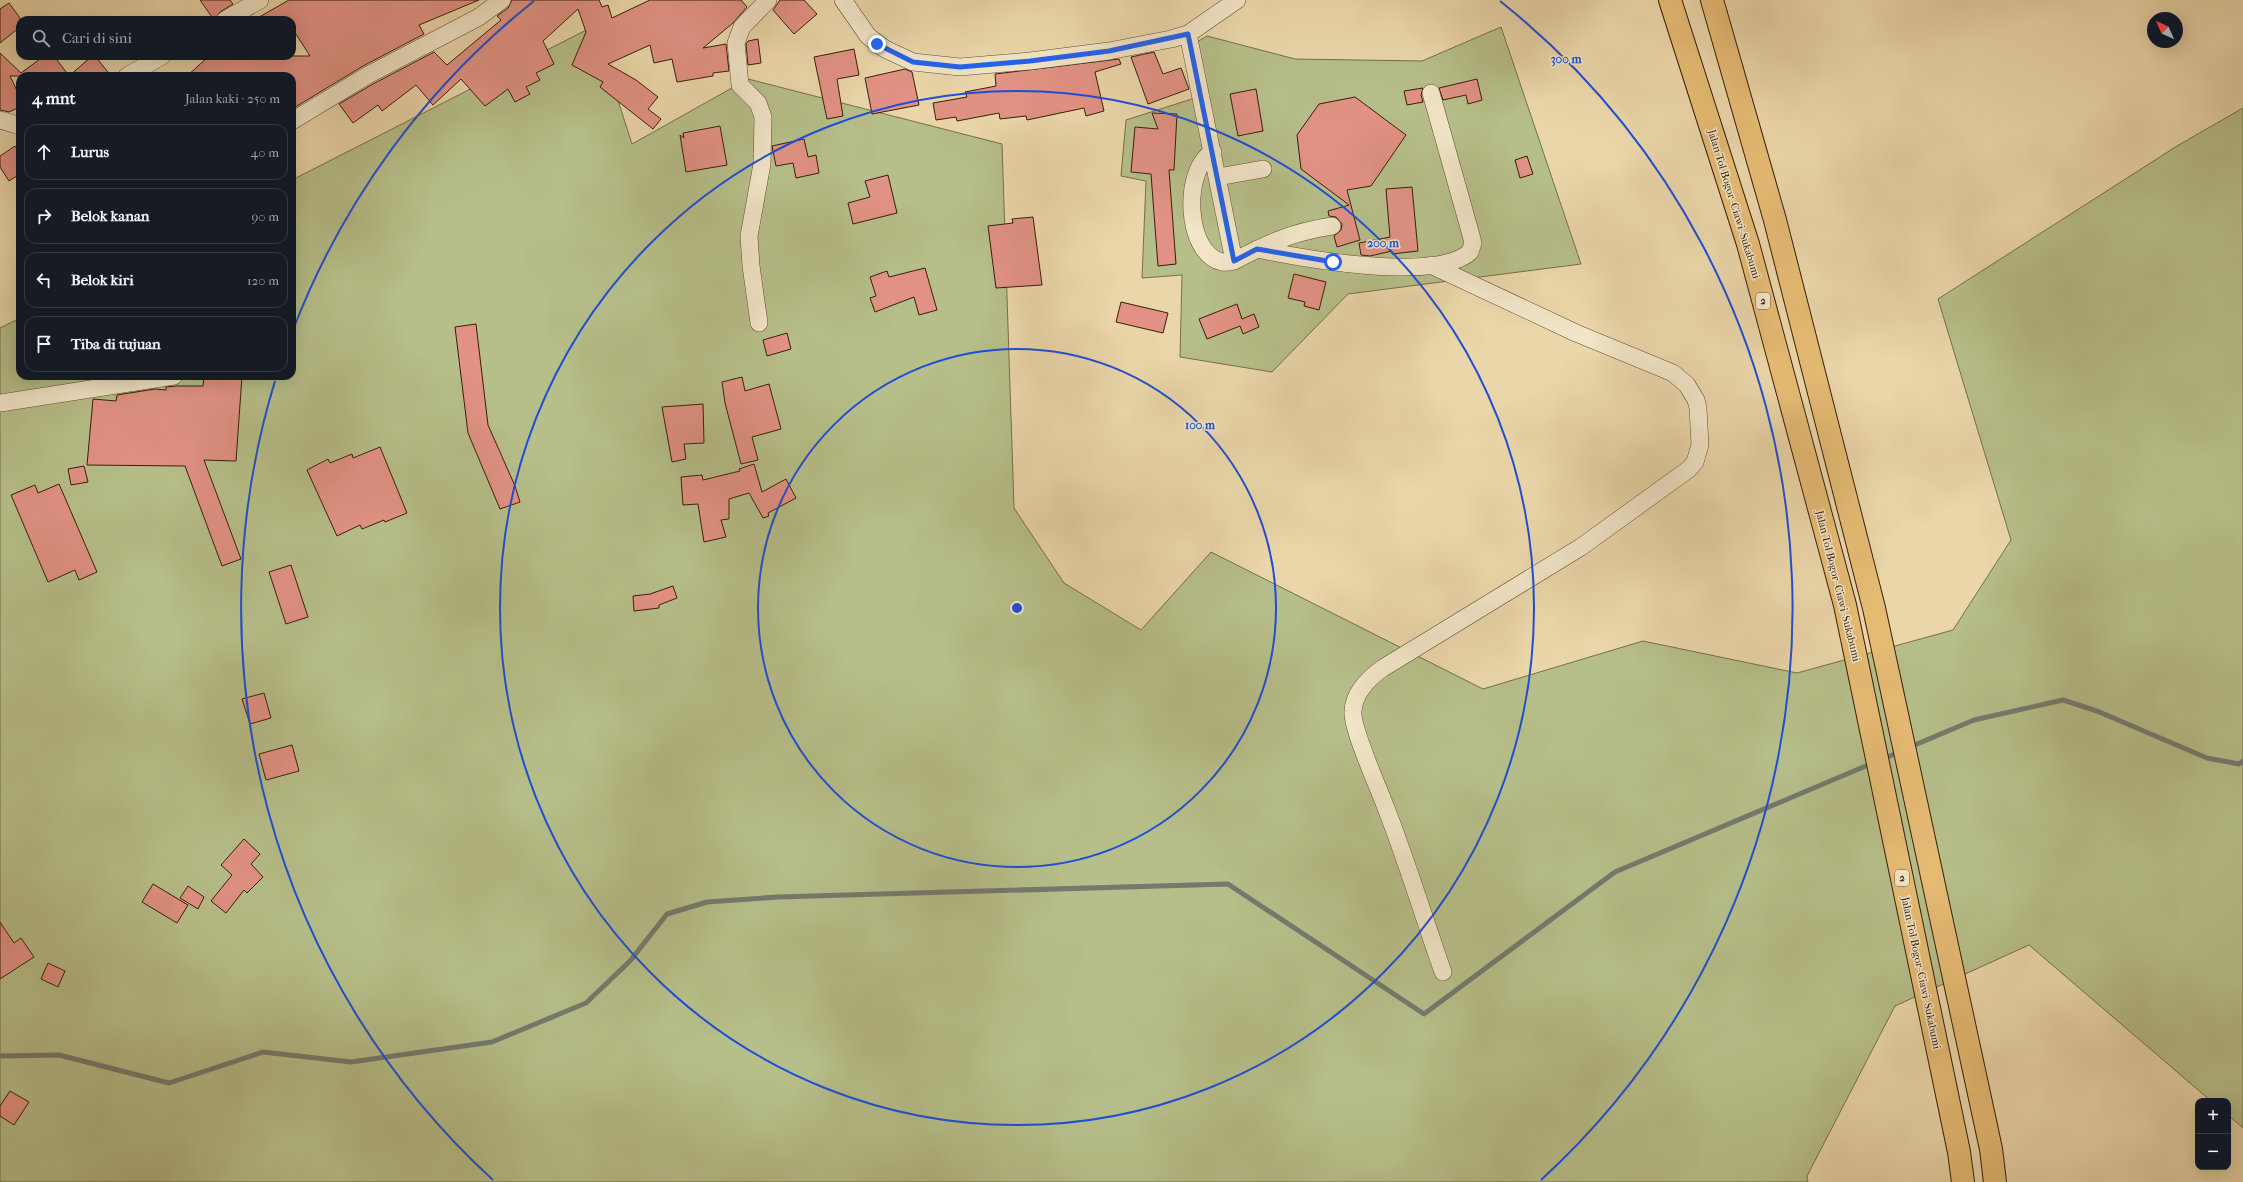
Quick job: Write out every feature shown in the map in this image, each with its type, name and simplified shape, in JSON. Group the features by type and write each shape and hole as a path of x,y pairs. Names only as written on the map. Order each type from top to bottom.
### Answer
{"highway":[{"name":"Jalan Tol Bogor–Ciawi–Sukabumi","path":"1670,0 1748,244 1845,605 1959,1152 1963,1182"},
{"path":"1712,0 1775,220 1874,608 1990,1149 1995,1182"}],"street":[{"path":"232,16 260,0"},
{"path":"296,119 368,75 479,17 502,0"},
{"path":"759,323 751,266 749,236 753,207 762,164 763,117 758,103 740,85 736,43 742,27 768,0"},
{"path":"843,0 868,36 885,49 913,62 943,66 981,66 1124,49 1188,34 1238,0"},
{"path":"1188,34 1234,261"},
{"path":"134,72 155,60"},
{"path":"1257,249 1349,264 1394,267 1431,265 1461,259 1470,252 1473,242 1431,93"},
{"path":"0,120 16,125"},
{"path":"1213,152 1206,156 1199,165 1194,179 1192,203 1196,235 1203,248 1213,258 1223,263 1234,261 1257,249 1304,230 1332,226"},
{"path":"1218,177 1263,169"},
{"path":"1431,265 1576,333 1674,373 1687,384 1696,400 1701,435 1695,462 1678,478 1569,555 1383,668 1370,678 1358,696 1353,711 1355,728 1388,812 1443,972"},
{"path":"0,403 148,380"}],"green space":[{"path":"594,26 632,144 748,79 1002,144 1014,508 1064,583 1141,630 1211,552 1483,689 1643,641 1797,673 1953,630 2011,540 1938,299 2177,146 2243,108 2243,1128 2231,1118 2231,1098 2208,1098 2029,945 1895,1006 1807,1176 1808,1182 0,1182 0,328 16,320 16,380 296,380 296,178"},
{"path":"1501,27 1581,264 1348,294 1272,372 1180,357 1182,275 1142,278 1146,181 1121,176 1126,120 1195,98 1187,48 1207,36 1295,59 1422,61"}],"building":[{"path":"200,0 230,0 233,4 220,12 217,16 211,16"},
{"path":"289,0 479,0 419,25 424,34 363,66 296,107 296,72 191,72 205,60 296,60 296,56 310,56 296,34 296,16 261,16"},
{"path":"512,0 599,0 602,7 608,5 612,18 650,0 741,0 747,7 733,23 703,48 726,44 729,71 713,73 713,76 677,82 672,59 654,63 650,45 608,64 636,80 658,97 648,109 661,119 653,129 600,87 603,82 572,65 586,32 578,9 543,41 554,64 536,73 540,80 526,87 530,94 515,102 508,89 485,106 461,79 433,105 416,85 382,111 378,105 353,123 339,104 373,84 434,52 447,65 501,20 497,16 508,8"},
{"path":"780,0 804,0 817,14 794,34 773,10"},
{"path":"9,3 19,16 16,16 16,30 0,43 0,9"},
{"path":"758,39 761,63 748,65 746,44 748,41"},
{"path":"854,49 859,75 837,79 843,116 827,119 814,57"},
{"path":"1154,52 1163,74 1181,68 1189,89 1148,104 1131,57"},
{"path":"0,53 20,72 16,72 16,76 10,76 16,89 16,109 9,112 0,110"},
{"path":"1119,59 1121,64 1095,72 1104,111 1086,116 1084,108 1027,120 1026,116 1000,119 999,113 957,121 956,117 936,120 933,103 967,97 965,92 996,86 995,74"},
{"path":"39,60 57,60 66,72 22,72"},
{"path":"87,60 98,60 108,72 74,72"},
{"path":"905,69 912,72 919,105 872,114 865,78"},
{"path":"1477,79 1482,100 1468,104 1466,95 1443,100 1439,88"},
{"path":"1423,88 1421,95 1423,102 1407,105 1404,91"},
{"path":"1256,89 1263,131 1238,136 1230,94"},
{"path":"1355,97 1406,135 1371,186 1347,190 1360,240 1337,247 1334,236 1341,230 1342,224 1336,217 1329,216 1328,211 1349,205 1301,169 1297,135 1319,104"},
{"path":"1152,113 1177,114 1174,170 1169,170 1176,264 1158,266 1151,174 1131,172 1135,127 1158,129"},
{"path":"720,126 727,165 686,172 680,135 684,138 683,133"},
{"path":"804,139 808,157 816,155 819,173 796,178 793,163 776,166 772,146"},
{"path":"15,146 16,147 16,177 9,181 0,167 0,156"},
{"path":"1527,156 1533,174 1520,178 1515,160"},
{"path":"888,175 897,213 853,224 848,203 870,197 865,181"},
{"path":"1412,187 1418,251 1392,254 1392,251 1370,256 1361,255 1359,243 1390,237 1386,189"},
{"path":"1033,217 1042,285 996,288 988,226 1013,223 1012,219"},
{"path":"925,268 937,310 919,315 914,297 875,312 870,298 876,296 870,277 887,271 889,277"},
{"path":"1294,274 1326,282 1319,310 1304,306 1305,302 1288,298"},
{"path":"1121,302 1168,313 1163,333 1116,322"},
{"path":"1237,304 1242,319 1254,314 1259,327 1243,334 1240,326 1207,339 1199,319"},
{"path":"476,324 488,425 515,486 520,502 500,509 468,433 455,327"},
{"path":"787,333 791,349 767,356 763,340"},
{"path":"742,377 745,391 769,384 781,429 752,437 758,460 741,464 725,403 722,382"},
{"path":"204,380 242,380 236,461 204,460 241,559 222,566 185,466 87,465 93,399 116,401 117,395 155,389 166,390 166,387 203,386"},
{"path":"703,404 704,443 684,444 686,459 672,462 662,407"},
{"path":"380,447 407,513 362,529 360,525 337,536 307,470 328,459 330,463 352,454 353,458"},
{"path":"754,464 762,492 786,479 796,498 768,513 769,516 763,518 749,493 729,499 729,519 721,520 726,537 704,542 698,504 683,505 681,477 702,475 703,480 740,471 739,469"},
{"path":"84,466 88,482 71,485 68,469"},
{"path":"59,484 97,572 79,580 75,570 48,582 11,495 35,485 38,493"},
{"path":"291,565 308,617 286,624 269,572"},
{"path":"673,586 677,598 659,605 659,608 634,611 633,596 650,594"},
{"path":"264,693 271,718 250,724 242,699"},
{"path":"292,745 299,771 266,780 259,754"},
{"path":"244,839 260,854 251,864 263,877 247,893 244,890 226,913 211,901 232,875 221,865"},
{"path":"153,884 188,905 177,923 142,902"},
{"path":"188,886 204,897 198,909 180,898"},
{"path":"0,922 14,943 21,938 34,957 0,979"},
{"path":"48,963 65,971 58,987 41,979"},
{"path":"10,1091 29,1102 14,1125 0,1116 0,1106"}],"waterway":[{"path":"1910,747 1974,720 2063,700 2097,711 2207,758 2239,764 2243,761"},
{"path":"1883,759 1899,752"},
{"path":"0,1056 59,1055 169,1083 263,1052 351,1062 492,1042 586,1003 630,961 667,914 707,902 778,897 1228,884 1424,1014 1615,872 1873,763"}],"route":[{"path":"877,44 902,58 913,62 960,67 1030,61 1124,49 1188,34 1234,261 1257,249 1333,262"}]}
